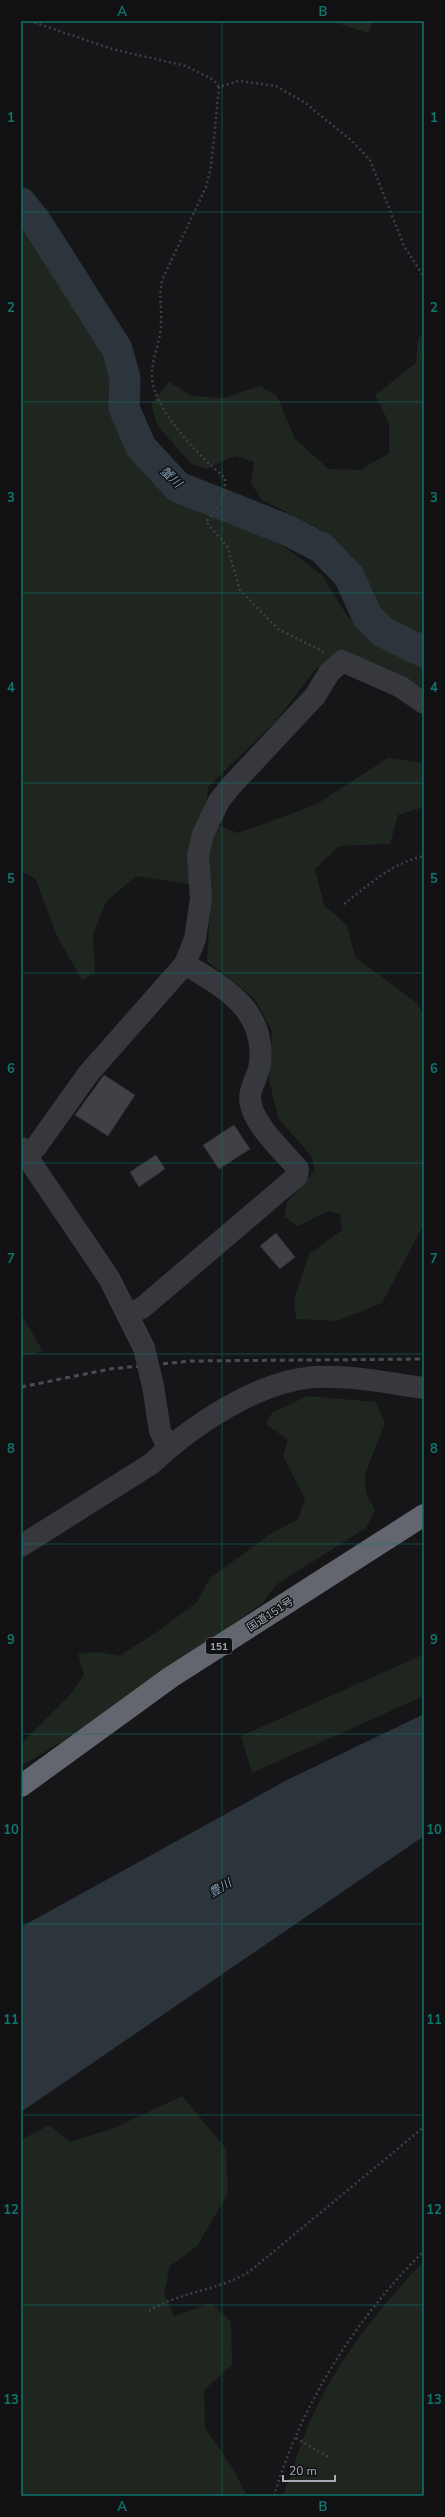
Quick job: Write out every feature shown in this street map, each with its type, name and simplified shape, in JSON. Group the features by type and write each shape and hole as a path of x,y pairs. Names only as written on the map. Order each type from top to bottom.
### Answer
{"highway":[{"name":"国道151号","path":"21,1786 171,1677 424,1515"}],"street":[{"path":"168,1447 160,1431 153,1386 144,1348 128,1314 109,1278 24,1152 36,1148 88,1074 184,964 195,939 201,899 198,855 203,834 219,801 314,696 329,673 342,661 401,687 424,703"},
{"path":"128,1314 142,1308 297,1176 298,1169 255,1118 251,1104 251,1092 260,1065 256,1024 237,1000 219,985 184,964"},
{"path":"21,1546 151,1464 168,1447 252,1394 285,1382 314,1378 340,1378 424,1388"}],"path":[{"path":"30,21 112,49 186,66 214,80 219,87 211,167 206,187 163,278 159,291 161,324 152,372 154,391 169,417 189,443 225,478 226,490 218,507 206,522 226,546 240,590 278,629 342,661"},
{"path":"219,87 239,81 276,86 304,102 352,141 370,160 404,246 424,277"},
{"path":"344,904 390,868 406,860 424,856"},
{"path":"149,2311 175,2298 234,2282 250,2271 424,2127"},
{"path":"274,2496 296,2438 316,2393 373,2308 424,2251"},
{"path":"296,2438 328,2457"}],"shaded area":[{"path":"330,21 373,21 368,33"},
{"path":"21,223 95,335 112,384 114,414 142,459 171,490 189,502 277,541 322,575 348,617 393,650 424,664 424,688 390,670 339,653 314,671 277,720 208,787 205,820 238,833 315,805 388,758 424,763 424,807 398,815 390,844 339,846 315,869 324,905 347,925 355,957 417,1003 424,1016 424,1224 382,1303 337,1321 296,1319 294,1300 309,1254 342,1230 340,1214 328,1211 298,1226 284,1217 287,1202 315,1170 312,1157 278,1118 269,1079 272,1031 254,998 207,961 211,895 188,884 136,876 106,902 93,934 95,973 82,980 57,936 35,878 21,872"},
{"path":"424,332 424,640 395,628 371,597 352,556 322,530 262,500 251,483 254,462 235,456 206,469 191,464 157,425 151,404 169,382 192,396 224,398 260,386 277,396 295,439 329,469 360,470 389,453 389,423 375,395 416,363 418,339"},
{"path":"21,1314 43,1351 21,1356"},
{"path":"307,1396 376,1402 385,1423 365,1474 366,1493 375,1510 366,1528 277,1584 263,1603 73,1735 21,1766 21,1744 71,1694 84,1675 78,1654 98,1652 119,1656 157,1632 197,1602 210,1578 269,1535 298,1519 305,1499 283,1456 288,1440 266,1424 272,1413"},
{"path":"424,1654 424,1696 252,1773 241,1736"},
{"path":"182,2096 226,2149 228,2193 197,2246 170,2266 164,2294 174,2316 212,2303 231,2322 232,2365 204,2390 205,2428 232,2467 247,2496 21,2496 21,2140 49,2125 70,2142 114,2128"},
{"path":"424,2261 424,2496 283,2496 302,2441 313,2415 336,2372 371,2322"}],"water":[{"name":"豊川","path":"424,1714 424,1836 21,2112 21,1927 287,1780"}],"building":[{"path":"104,1075 135,1095 108,1136 75,1115"},
{"path":"234,1125 250,1149 219,1169 203,1145"},
{"path":"156,1155 165,1169 139,1187 130,1172"},
{"path":"276,1233 295,1257 280,1269 260,1246"}],"waterway":[{"name":"蟹川","path":"21,203 35,220 117,349 125,378 124,408 141,447 178,487 287,530 322,548 349,576 367,616 383,632 424,652"}],"railway":[{"path":"21,1387 110,1369 191,1361 424,1359"}]}
